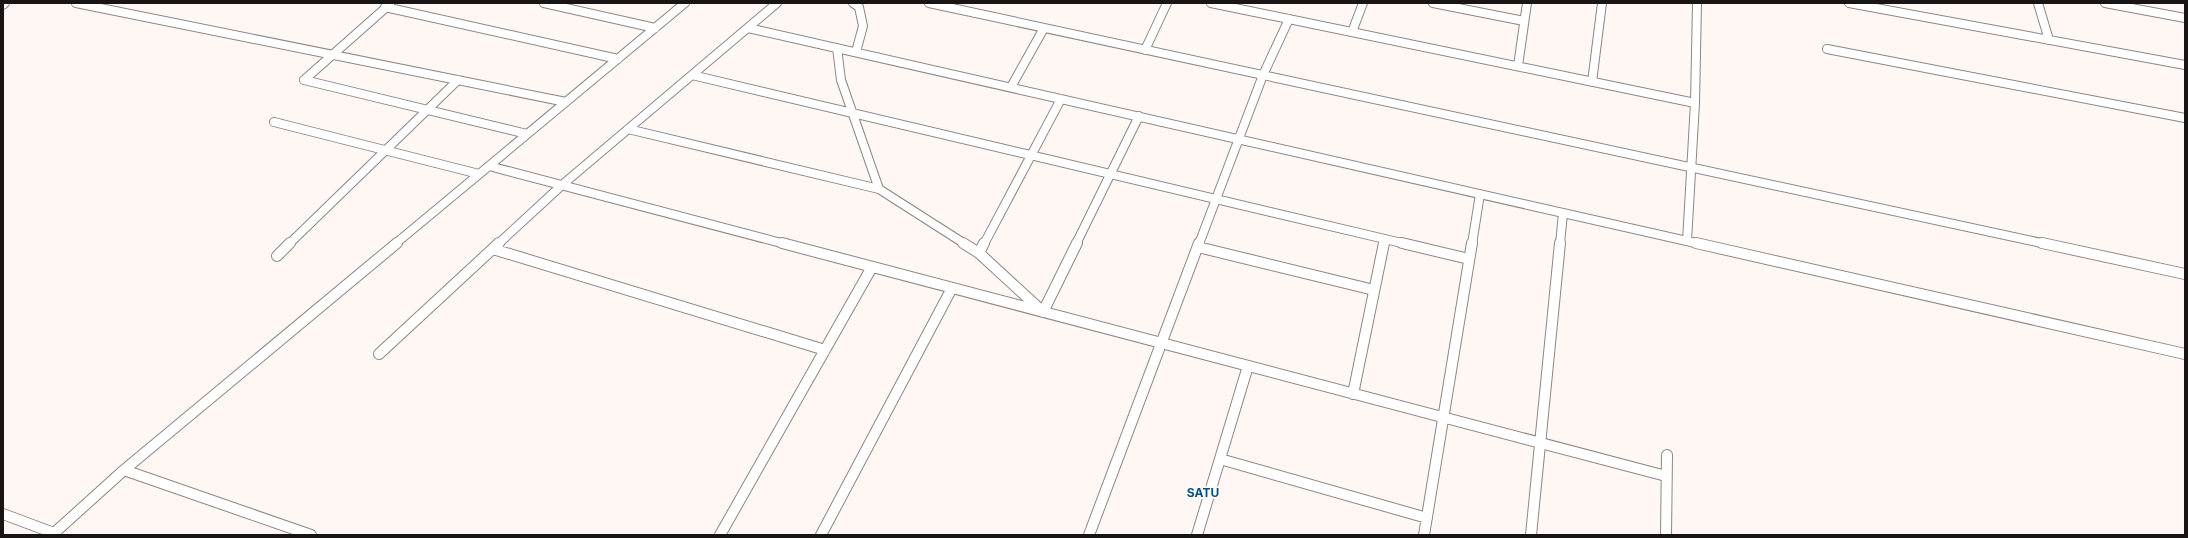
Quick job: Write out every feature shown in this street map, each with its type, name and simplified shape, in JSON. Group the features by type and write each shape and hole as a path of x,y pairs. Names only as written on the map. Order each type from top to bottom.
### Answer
{"street":[{"path":"76,3 566,102"},
{"path":"544,3 655,28"},
{"path":"3,514 53,534 124,470 685,3"},
{"path":"379,354 562,185 777,3"},
{"path":"853,3 859,7 862,26 856,52"},
{"path":"928,3 2185,274"},
{"path":"1145,50 1168,3"},
{"path":"1211,3 1695,103"},
{"path":"1352,32 1363,3"},
{"path":"1433,3 1524,21"},
{"path":"1518,66 1527,3"},
{"path":"1592,82 1602,3"},
{"path":"1687,241 1695,103 1697,3"},
{"path":"1849,3 2185,65"},
{"path":"2038,3 2049,40"},
{"path":"2105,3 2117,4 2185,18"},
{"path":"527,134 304,80 388,5 618,59"},
{"path":"1089,535 1263,75 1289,19"},
{"path":"748,28 2185,354"},
{"path":"1010,87 1044,28"},
{"path":"836,48 841,80 854,113 879,189"},
{"path":"1827,49 2185,118"},
{"path":"692,75 1469,259"},
{"path":"277,256 458,80"},
{"path":"979,253 1061,99"},
{"path":"1043,312 1139,116"},
{"path":"274,122 479,174"},
{"path":"628,129 879,189 979,253 1043,312"},
{"path":"489,166 1666,476"},
{"path":"1424,535 1480,194"},
{"path":"1531,535 1563,213"},
{"path":"1353,394 1386,239"},
{"path":"1198,247 1374,290"},
{"path":"493,249 825,350"},
{"path":"720,535 872,267"},
{"path":"821,535 952,288"},
{"path":"1197,535 1248,366"},
{"path":"1666,535 1667,455"},
{"path":"1220,459 1427,518"},
{"path":"124,470 310,535"}],"district":[{"name":"SATU","path":"1203,493"}]}
